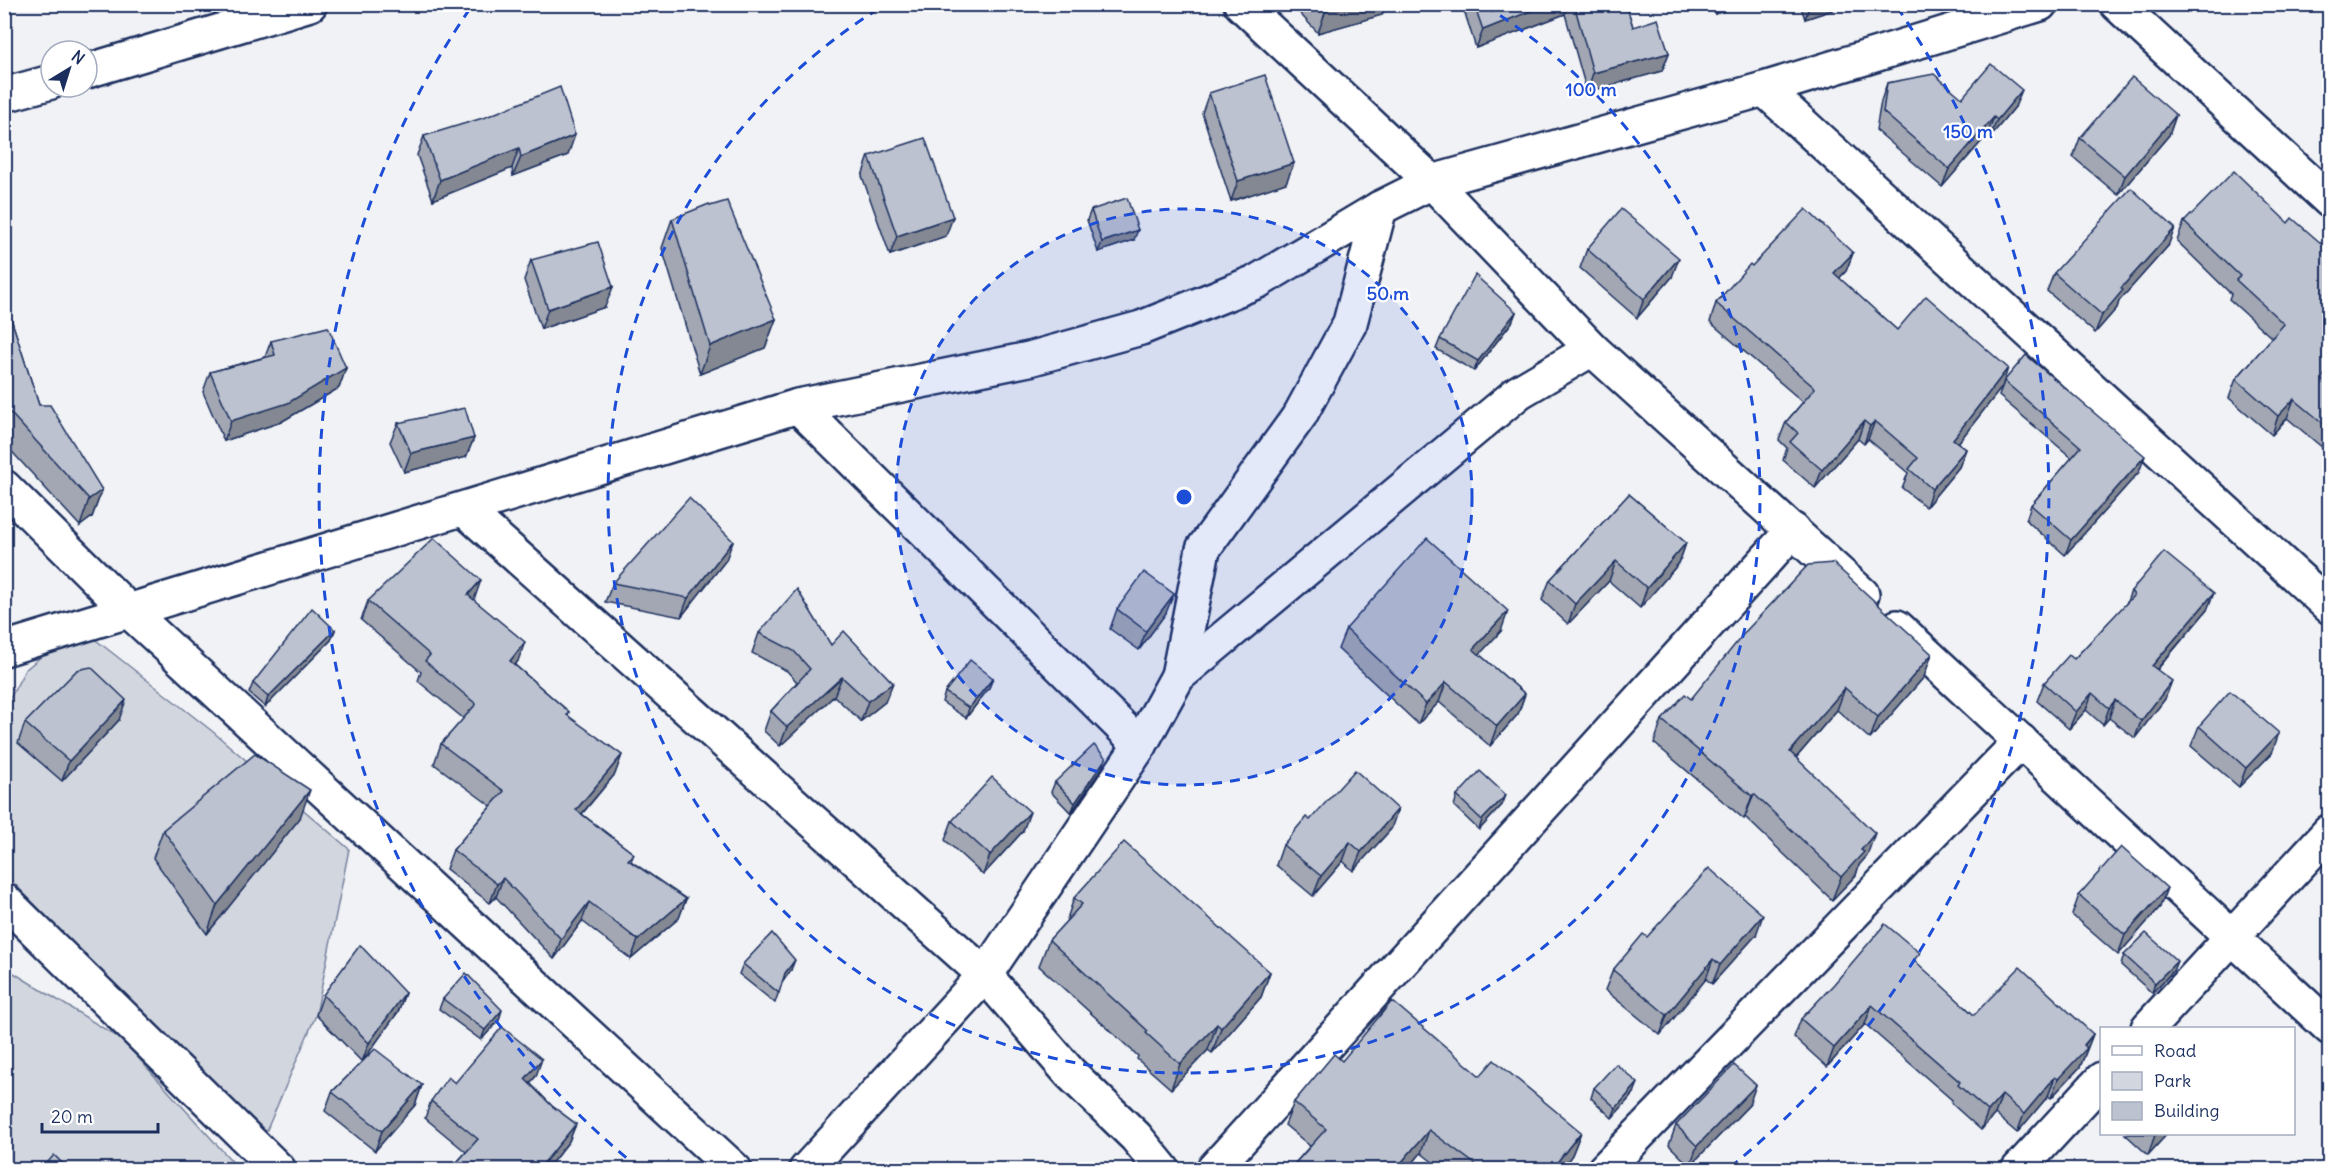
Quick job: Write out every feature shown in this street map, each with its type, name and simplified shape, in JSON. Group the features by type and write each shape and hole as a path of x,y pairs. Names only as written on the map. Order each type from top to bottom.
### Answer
{"street":[{"path":"99,67 310,4"},
{"path":"1241,4 1432,182 1592,349 1793,530 2330,1028"},
{"path":"4,649 798,406 1029,359 1141,328 1258,281 1380,208 1432,182 1764,89 2040,4"},
{"path":"2117,4 2330,201"},
{"path":"4,95 39,85"},
{"path":"1764,89 2330,607"},
{"path":"806,1170 985,975 1140,745 1178,676 1203,549 1300,416 1350,323 1380,208"},
{"path":"1178,676 1519,392 1592,349"},
{"path":"798,406 1140,745"},
{"path":"4,487 128,610 735,1170"},
{"path":"464,509 985,975 1070,1073 1136,1137 1163,1170"},
{"path":"1213,1170 1793,530"},
{"path":"1609,1168 2021,741"},
{"path":"2150,1027 2330,831"},
{"path":"4,900 279,1170"},
{"path":"2018,1170 2100,1081"}],"green space":[{"path":"78,626 212,731 349,849 316,1015 263,1139 5,874 4,710 25,670"},
{"path":"4,967 121,1039 239,1169 15,1170 5,1163"}],"building":[{"path":"1321,4 1346,4 1326,10"},
{"path":"1474,4 1548,4 1483,30"},
{"path":"1574,4 1626,4 1633,27 1658,19 1669,53 1593,73"},
{"path":"1991,64 2022,90 1997,120 1994,117 1949,169 1883,112 1887,83 1934,74 1962,98"},
{"path":"1265,75 1294,163 1238,181 1209,93"},
{"path":"2132,77 2176,115 2125,176 2080,138"},
{"path":"560,87 575,135 521,157 519,148 440,180 424,136 486,117"},
{"path":"925,138 953,217 897,236 869,156"},
{"path":"2234,171 2288,223 2292,218 2330,251 2330,370 2324,376 2330,380 2330,429 2294,399 2278,416 2236,379 2284,324 2236,280 2240,276 2184,222"},
{"path":"2131,188 2175,228 2121,288 2123,290 2102,315 2054,273"},
{"path":"1127,198 1138,230 1102,242 1091,210"},
{"path":"727,201 776,319 710,346 672,219 709,204 710,206"},
{"path":"1621,209 1679,258 1644,299 1587,249"},
{"path":"1806,209 1853,253 1834,273 1897,330 1926,296 2008,368 1953,439 1966,449 1932,489 1909,469 1918,458 1875,421 1870,426 1864,421 1822,470 1790,442 1798,433 1786,422 1815,388 1716,303 1750,264 1752,266"},
{"path":"598,242 613,287 548,309 531,260"},
{"path":"1475,275 1516,312 1478,361 1440,339"},
{"path":"4,297 39,405 50,405 102,490 89,499 4,406"},
{"path":"328,327 346,368 288,403 231,421 210,372 275,355 271,341"},
{"path":"2026,355 2145,456 2071,540 2031,505 2081,447 2004,381"},
{"path":"465,408 474,438 411,453 398,423"},
{"path":"1629,494 1686,543 1647,588 1616,561 1575,604 1550,580"},
{"path":"689,498 733,541 688,598 613,583"},
{"path":"434,538 481,580 468,595 525,642 510,661 569,712 567,715 622,755 576,810 634,854 628,860 686,899 638,940 589,902 561,939 503,878 497,884 453,850 504,791 441,744 476,704 425,661 430,655 368,601"},
{"path":"1427,538 1508,611 1473,649 1525,694 1497,726 1446,682 1426,704 1346,629"},
{"path":"2164,552 2214,593 2152,666 2172,681 2141,721 2115,700 2109,708 2092,693 2076,712 2044,683 2069,655 2074,659 2134,595 2131,591"},
{"path":"1833,563 1932,654 1878,717 1845,688 1790,752 1875,833 1861,850 1864,852 1841,877 1754,794 1752,796 1662,720 1685,694 1691,699 1746,631 1808,565"},
{"path":"1144,572 1174,594 1146,631 1117,609"},
{"path":"797,589 831,645 844,631 893,683 868,701 842,677 787,727 771,711 810,669 794,651 759,633"},
{"path":"312,608 335,630 268,697 253,683"},
{"path":"970,660 993,678 969,708 945,692"},
{"path":"91,667 126,700 69,761 25,723 77,670"},
{"path":"2230,691 2279,733 2246,768 2199,726"},
{"path":"1094,745 1106,758 1075,803 1055,782"},
{"path":"255,754 310,790 217,905 163,830"},
{"path":"1355,770 1398,809 1361,852 1350,842 1321,876 1283,845 1306,817 1310,820"},
{"path":"1480,771 1506,795 1482,820 1457,796"},
{"path":"992,777 1030,812 990,855 952,821"},
{"path":"1124,842 1270,972 1221,1028 1217,1024 1180,1064 1146,1033 1148,1031 1049,940 1082,904 1074,898"},
{"path":"2121,847 2167,888 2125,935 2079,895"},
{"path":"1709,868 1763,915 1720,965 1713,959 1667,1015 1613,970 1643,934 1647,937"},
{"path":"1885,924 1920,953 1914,960 1974,1015 2020,967 2093,1034 2084,1045 2087,1048 2058,1079 2055,1077 2024,1114 2002,1095 1988,1111 1958,1085 1960,1082 1872,1005 1834,1048 1801,1019"},
{"path":"772,933 795,960 785,973 779,993 743,964"},
{"path":"2146,933 2177,961 2155,983 2124,955"},
{"path":"360,945 405,993 369,1043 323,995"},
{"path":"466,973 502,1010 485,1030 443,999"},
{"path":"1392,1001 1480,1076 1494,1060 1581,1132 1551,1170 1483,1170 1429,1130 1395,1170 1289,1170 1326,1129 1294,1102 1334,1054 1342,1061"},
{"path":"502,1027 542,1059 525,1079 552,1106 576,1124 538,1170 450,1170 478,1139 431,1101 448,1077 455,1083"},
{"path":"375,1049 422,1085 382,1131 332,1092"},
{"path":"1616,1064 1638,1083 1616,1108 1594,1088"},
{"path":"1734,1065 1756,1085 1697,1146 1676,1125"},
{"path":"54,1155 69,1170 41,1170"}]}
